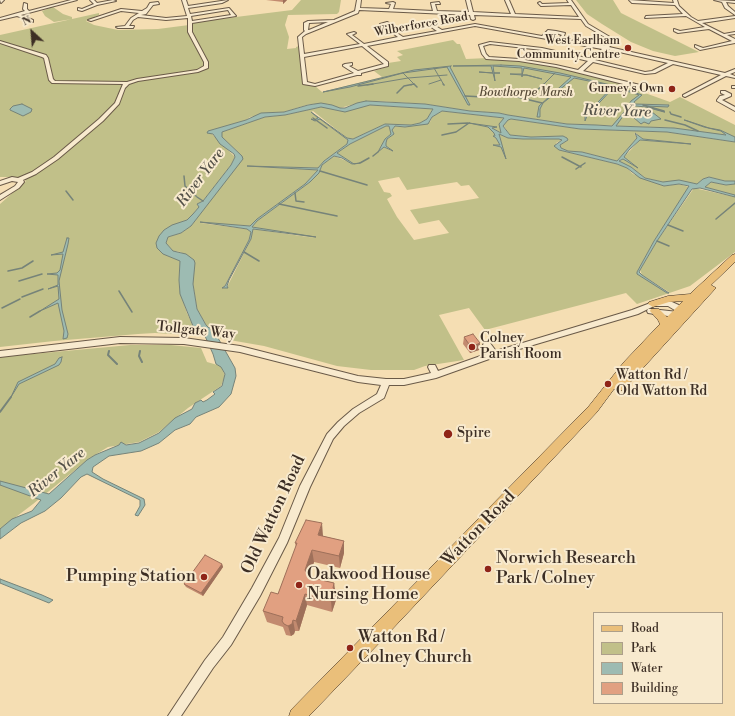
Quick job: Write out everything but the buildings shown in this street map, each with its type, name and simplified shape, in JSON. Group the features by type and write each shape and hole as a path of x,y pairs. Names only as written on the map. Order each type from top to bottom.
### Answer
{"main road":[{"name":"Watton Road","path":"297,716 593,410 606,400 680,315 735,257"},
{"name":"Watton Road","path":"593,410 602,396 628,365 665,325 680,315 692,302 735,266"},
{"path":"665,325 663,319 654,308 668,299 692,302"}],"street":[{"path":"0,19 74,0"},
{"path":"92,0 96,4"},
{"path":"0,42 44,56 46,58 51,80 54,82 127,83 206,68 206,62 190,32 187,7 184,0"},
{"path":"187,7 222,2 226,0"},
{"path":"349,34 386,63 386,65 359,74 313,85 305,83 300,37 302,34 356,14 359,0"},
{"path":"468,0 475,25"},
{"path":"507,0 513,15"},
{"path":"569,0 589,27 612,40 611,44 579,72"},
{"path":"716,0 735,2"},
{"path":"724,1 726,7 735,16"},
{"path":"80,10 96,4 113,2"},
{"path":"632,2 675,2 686,15 735,42"},
{"path":"388,3 396,3 391,10"},
{"path":"436,12 431,3 439,3"},
{"path":"28,12 25,9 26,5 33,4"},
{"path":"144,4 158,4"},
{"path":"126,27 132,19 149,9 151,4"},
{"path":"542,5 572,4"},
{"path":"139,16 166,19 189,18 234,16 229,9 189,18"},
{"path":"358,9 582,18"},
{"path":"90,20 121,10 144,13"},
{"path":"18,15 32,21"},
{"path":"646,18 686,15"},
{"path":"697,22 735,16"},
{"path":"309,32 306,30 306,23 308,22 335,22"},
{"path":"387,23 379,25 402,38"},
{"path":"430,25 440,31"},
{"name":"Wilberforce Road","path":"302,56 475,25 606,48 673,63 705,68 735,76"},
{"path":"118,27 133,28"},
{"path":"679,32 709,28"},
{"name":"Wilberforce Road","path":"543,37 549,32 564,34 560,40"},
{"path":"722,35 735,33"},
{"path":"542,49 551,38"},
{"path":"702,49 735,42"},
{"path":"635,89 638,86 538,63 488,58 484,54 481,46 482,44 501,44 542,49 650,73 673,63"},
{"path":"681,58 705,68"},
{"path":"346,65 359,74"},
{"path":"685,96 734,70"},
{"path":"0,180 19,180 34,173 56,158 101,120 117,103 123,88 127,83"},
{"path":"723,92 735,98"},
{"path":"729,95 719,99 735,109"},
{"path":"0,183 7,180"},
{"path":"0,198 20,185 19,180"},
{"path":"0,189 13,189"},
{"path":"386,382 410,381 436,375 494,354 635,312 654,308 680,315"},
{"name":"Tollgate Way","path":"0,354 120,340 202,343 240,349 340,375 386,382"},
{"path":"487,344 494,354"},
{"path":"432,367 436,375"},
{"name":"Old Watton Road","path":"174,716 209,664 227,641 256,592 283,540 305,486 330,437 341,424 356,411 381,396 386,382"}],"green space":[{"name":"Bowthorpe Marsh","path":"301,0 341,0 339,12 337,14 288,15 285,25 289,37 287,49 296,48 299,46 303,82 307,85 315,86 322,92 382,77 374,71 387,67 389,65 388,63 401,61 397,57 403,55 397,51 453,40 457,44 460,44 466,59 488,58 541,64 630,85 631,88 670,102 680,97 735,125 735,137 728,134 722,135 674,128 567,124 499,113 470,111 425,104 376,101 362,102 340,108 327,104 310,104 284,112 250,117 246,120 213,130 212,134 235,157 231,165 203,201 197,204 199,207 193,214 187,220 164,230 168,256 176,258 180,261 179,288 187,313 193,326 205,336 155,333 0,347 0,204 26,181 21,177 0,177 0,35 99,13 99,15 86,21 94,25 118,30 158,29 189,25 188,23 292,10"},
{"path":"576,0 613,0 621,13 699,52 675,56 653,51 631,42 587,14"},
{"path":"53,7 63,14 72,17 72,19 54,22 45,16 42,11"},
{"path":"370,105 433,109 427,119 420,123 411,125 385,124 353,139 347,138 313,111 311,112 318,118 314,120 320,119 348,140 347,144 324,161 318,168 247,166 318,170 305,184 257,219 250,226 200,223 247,229 251,232 249,240 224,287 227,287 251,239 253,229 315,238 252,227 257,221 310,182 320,171 322,165 334,156 354,164 337,153 350,144 386,126 389,126 391,134 385,139 380,150 384,147 392,151 386,146 386,143 387,139 394,134 392,130 395,126 405,127 430,122 432,117 442,111 504,118 501,133 492,128 495,127 484,126 488,127 494,133 494,137 500,145 495,145 501,147 499,134 508,138 559,139 562,140 556,143 559,150 617,164 627,168 633,174 664,186 679,184 689,187 654,241 637,272 667,293 669,292 642,275 640,270 657,241 694,188 735,197 735,252 690,286 637,304 626,293 485,330 469,308 439,315 464,360 425,366 414,370 371,370 337,366 264,346 218,338 210,329 211,328 206,325 197,309 193,275 181,252 173,251 166,243 168,237 181,233 191,226 242,156 222,137 222,132 265,117 285,115 321,107 327,107 339,111","holes":["399,177 407,190 457,182 461,186 469,185 479,198 410,210 419,224 439,220 449,233 414,240 397,217 387,199 392,196 390,193 384,192 378,181"]},
{"path":"511,119 580,129 667,132 735,142 735,181 725,181 709,177 703,179 697,184 663,182 645,178 631,167 619,162 623,159 635,166 624,157 640,140 687,144 643,139 634,133 637,138 617,161 582,152 568,151 561,148 560,145 568,140 563,136 531,137 510,135 503,125"},
{"path":"711,182 726,185 735,184 735,195 705,187"},
{"path":"130,345 171,345 201,348 207,362 221,366 225,376 221,386 188,408 159,432 139,442 108,447 90,458 0,529 0,357"}],"water":[{"path":"501,65 520,66 560,73 615,86 642,95 634,102 635,104 669,105 668,107 646,106 665,112 636,106 632,106 625,111 631,101 639,95 614,87 587,116 585,121 585,116 613,86 574,78 543,103 540,109 540,117 537,117 539,106 571,77 524,68 522,75 510,74 522,74 522,68 493,66 495,81 491,66 453,66"},
{"path":"451,66 450,67 470,105 468,105 447,67 403,73 350,87 323,92 414,70"},
{"path":"366,101 425,104 470,111 499,113 567,124 612,126 624,112 626,112 616,126 674,128 726,135 721,131 685,120 720,130 735,137 735,142 667,132 580,129 511,119 508,120 503,126 510,135 531,137 563,136 568,140 560,145 561,148 568,151 582,152 617,161 637,138 635,133 643,139 691,144 640,140 624,157 638,168 623,159 619,161 631,167 645,178 663,182 679,180 697,184 703,179 709,177 725,181 735,181 735,184 726,185 711,182 705,187 735,195 735,197 700,188 692,189 657,241 639,272 669,293 667,293 637,274 637,272 654,241 689,186 679,184 664,186 640,178 627,168 617,164 559,150 554,146 562,140 559,139 508,138 499,134 506,159 501,147 493,145 500,145 493,136 495,136 494,133 488,127 469,123 497,127 492,128 501,133 499,124 504,118 442,111 432,117 428,124 405,127 395,126 392,130 394,134 387,139 386,143 386,146 393,151 384,147 378,152 385,139 391,134 389,126 386,126 350,144 337,153 354,164 334,156 322,165 319,173 310,182 257,221 252,227 316,237 253,229 251,239 229,280 227,286 228,288 222,288 225,286 249,240 251,232 247,229 200,222 250,226 257,219 305,184 318,170 247,166 318,168 324,161 347,144 348,140 320,119 315,121 311,119 314,120 318,118 311,112 347,138 353,139 385,124 411,125 420,123 427,119 433,109 370,105 345,112 321,107 285,115 265,117 222,132 222,137 242,156 243,159 191,226 181,233 168,237 166,243 173,251 186,254 194,260 193,284 197,309 206,325 209,328 212,327 210,329 218,338 235,368 236,376 231,394 219,407 196,417 190,424 175,430 159,443 141,451 109,456 93,467 92,472 103,479 144,499 145,505 138,516 135,515 140,506 140,500 87,474 81,477 61,498 45,511 21,523 0,539 0,529 12,519 32,511 41,500 0,485 0,481 49,494 87,460 95,455 119,445 121,442 126,445 139,443 159,433 175,418 192,409 195,403 201,400 203,402 207,400 215,394 213,392 222,386 225,374 221,367 216,364 205,336 193,326 180,294 180,261 163,254 157,248 156,243 164,230 172,225 187,220 193,214 199,207 197,204 203,201 231,165 235,157 234,154 220,144 213,134 207,133 208,131 246,120 261,113 284,112 321,103 340,108 345,108"},
{"path":"22,104 32,109 31,112 23,116 10,110 13,106"},
{"path":"645,111 652,112 661,119 651,121 649,124 644,122 641,124 633,117 644,113"},
{"path":"67,238 69,238 68,244 59,281 62,310 68,334 67,338 63,339 64,331 58,303 40,311 59,299 58,286 48,289 58,285 58,275 47,274 57,273 60,270 63,254 51,255 63,252"},
{"path":"62,357 59,365 19,384 11,397 18,382 55,364 59,358"},
{"path":"0,579 53,600 49,603 0,583"}],"waterway":[{"path":"434,68 439,76"},
{"path":"403,73 408,78"},
{"path":"544,84 555,73"},
{"path":"439,76 447,75"},
{"path":"408,78 439,76"},
{"path":"439,76 444,85 443,84"},
{"path":"372,84 408,78"},
{"path":"408,78 414,84"},
{"path":"429,84 441,80"},
{"path":"358,86 372,84"},
{"path":"367,85 372,84"},
{"path":"397,93 404,86 414,84"},
{"path":"414,84 417,87"},
{"path":"527,99 544,84"},
{"path":"465,96 484,97 493,95 509,95 542,103"},
{"name":"River Yare","path":"643,105 664,111"},
{"path":"670,112 671,114 681,117"},
{"path":"313,118 327,128"},
{"path":"665,120 685,125 698,131"},
{"path":"448,124 468,123"},
{"path":"442,135 456,132 469,123"},
{"path":"373,156 378,152"},
{"path":"562,157 580,166"},
{"path":"360,163 369,158"},
{"path":"580,166 585,163"},
{"path":"576,169 580,166"},
{"path":"320,171 367,185"},
{"name":"River Yare","path":"184,176 185,186 196,196"},
{"path":"66,191 73,200"},
{"path":"295,193 296,201 304,202"},
{"name":"River Yare","path":"197,197 203,201"},
{"path":"716,219 735,203"},
{"path":"279,204 337,216"},
{"path":"668,225 683,231"},
{"path":"657,241 669,246"},
{"path":"244,252 259,261"},
{"path":"8,271 22,268 33,261"},
{"path":"19,281 42,274"},
{"path":"22,297 43,289"},
{"path":"119,291 132,312"},
{"path":"2,308 20,299"},
{"path":"30,317 40,311"},
{"path":"109,351 108,355 117,364"},
{"path":"140,351 139,356 142,362"},
{"path":"0,412 11,397"}],"place":[{"name":"West Earlham Community Centre","path":"628,48"},
{"name":"Gurney's Own","path":"672,89"},
{"name":"Colney Parish Room","path":"472,347"},
{"name":"Watton Rd / Old Watton Rd","path":"608,384"},
{"name":"Spire","path":"448,434"},
{"name":"Norwich Research Park / Colney","path":"488,569"},
{"name":"Pumping Station","path":"204,577"},
{"name":"Oakwood House Nursing Home","path":"299,585"},
{"name":"Watton Rd / Colney Church","path":"350,648"}]}
